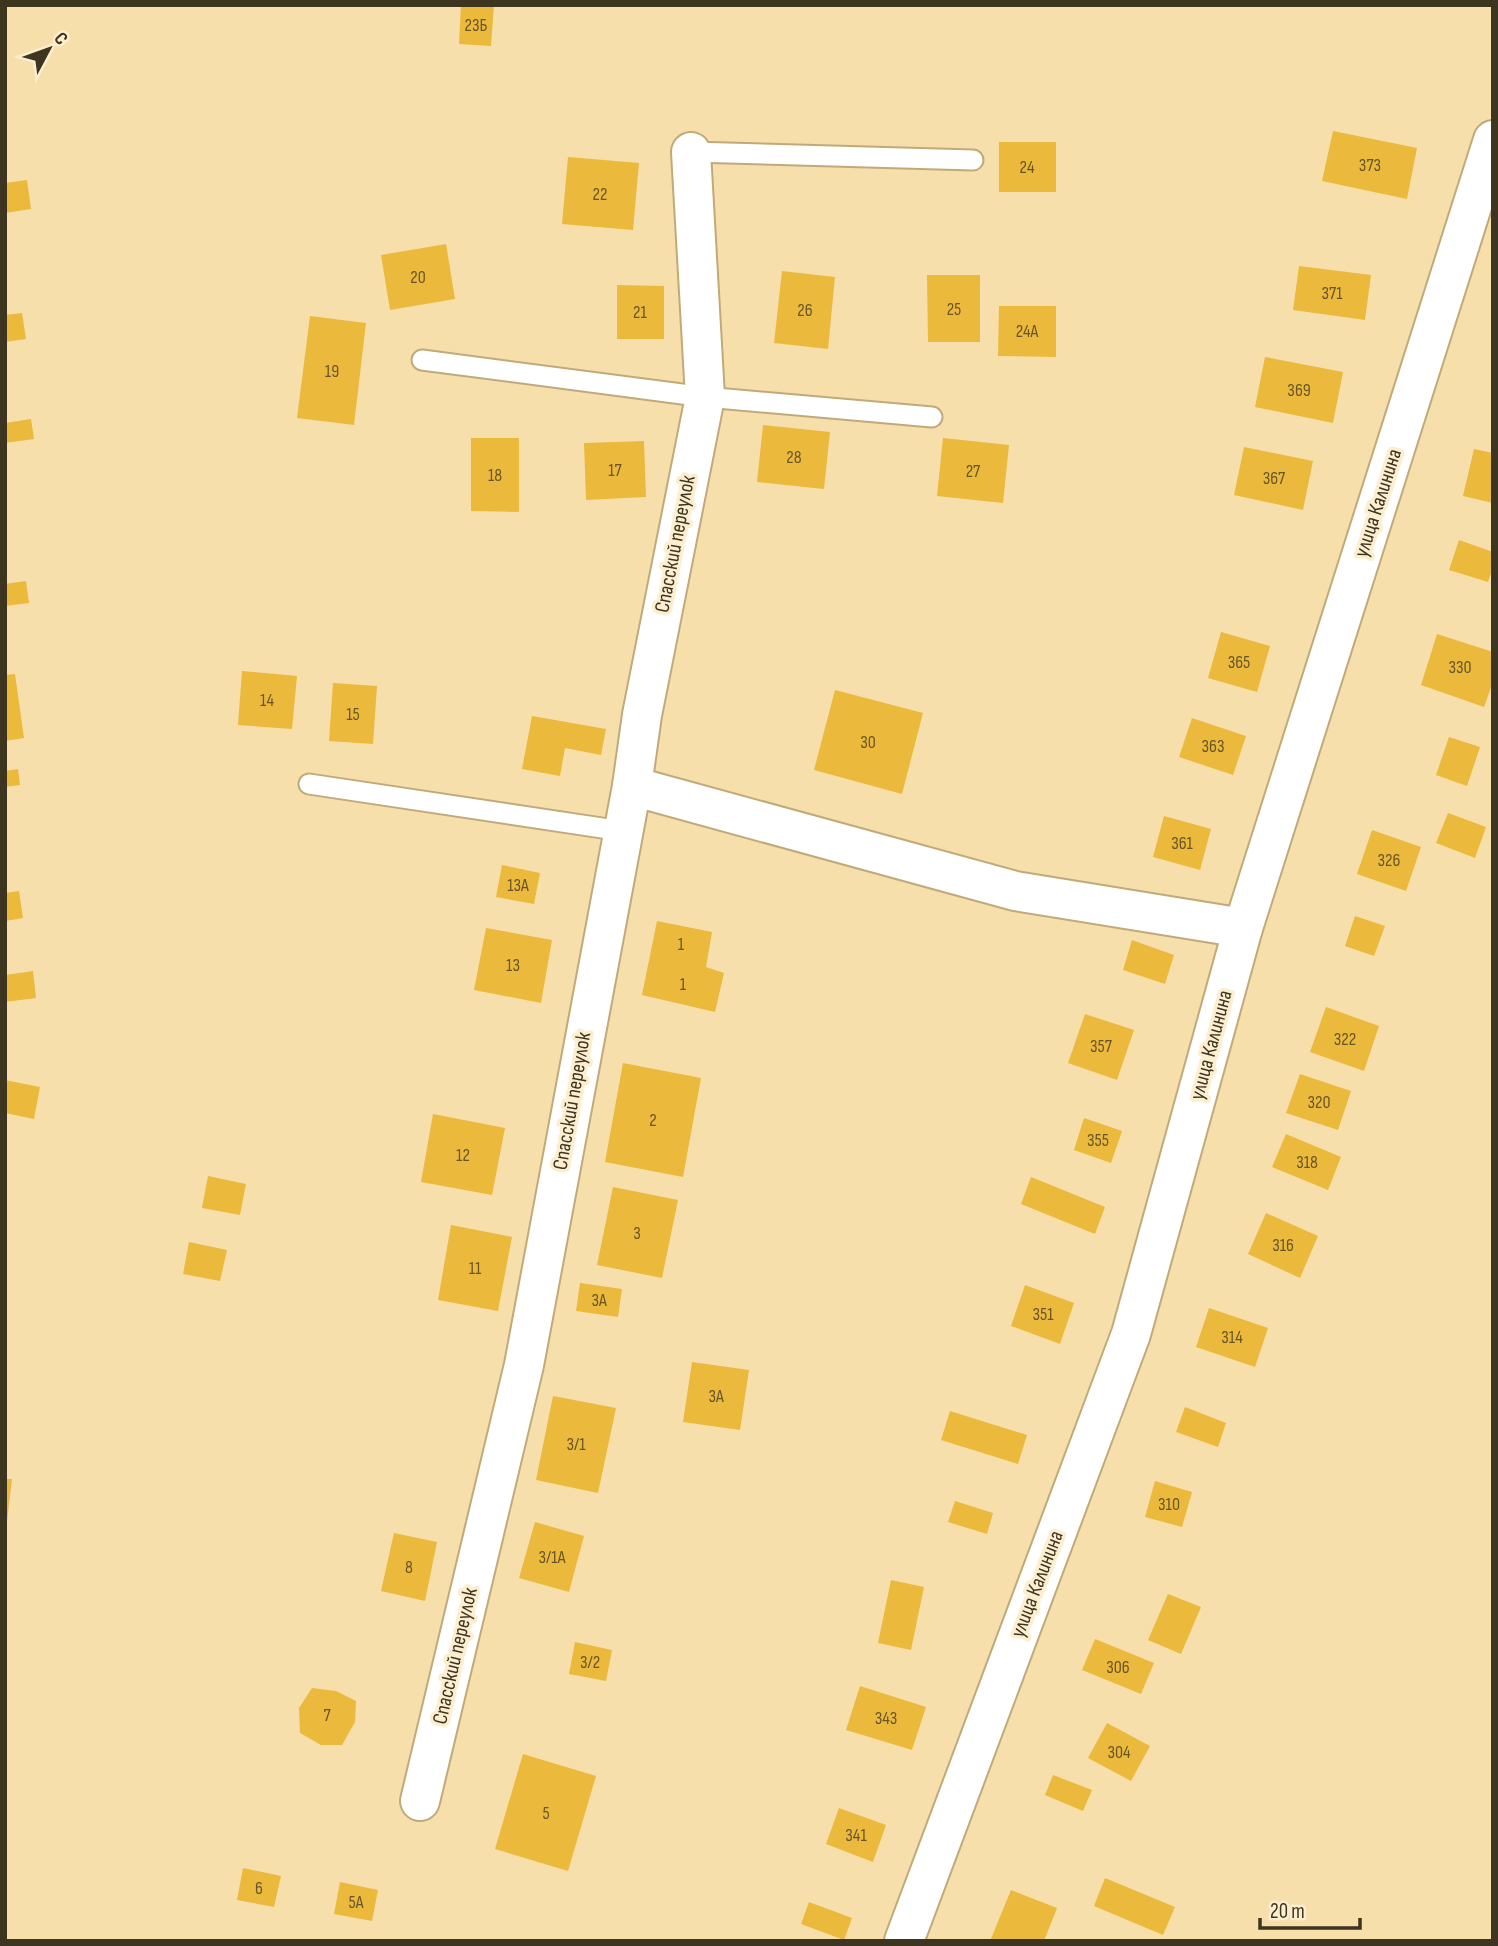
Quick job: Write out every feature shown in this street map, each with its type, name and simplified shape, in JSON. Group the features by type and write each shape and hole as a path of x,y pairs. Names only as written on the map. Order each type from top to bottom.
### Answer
{"street":[{"name":"улица Калинина","path":"904,1941 1131,1334 1243,928 1493,141"},
{"name":"Спасский переулок","path":"420,1801 524,1365 632,786 642,715 705,397 691,152"},
{"path":"632,786 1015,891 1243,928"}],"lane":[{"path":"691,152 973,160"},
{"path":"422,360 705,397 932,417"},
{"path":"309,784 622,831"}],"building":[{"path":"461,5 494,5 491,46 459,44"},
{"path":"1333,131 1417,148 1407,199 1322,181"},
{"path":"999,142 1056,142 1056,192 999,192"},
{"path":"568,157 639,163 633,230 562,224"},
{"path":"27,180 31,209 5,213 5,183"},
{"path":"446,244 455,299 390,310 381,255"},
{"path":"1299,266 1371,275 1365,320 1293,310"},
{"path":"782,271 835,277 828,349 774,343"},
{"path":"927,275 980,275 980,342 928,342"},
{"path":"617,285 664,286 664,339 617,339"},
{"path":"999,306 1056,306 1056,357 998,356"},
{"path":"22,313 26,339 5,342 5,315"},
{"path":"310,316 366,323 354,425 297,418"},
{"path":"1265,357 1343,372 1333,423 1255,407"},
{"path":"31,419 34,439 5,443 5,423"},
{"path":"763,425 830,432 824,489 757,482"},
{"path":"471,438 519,438 519,512 471,511"},
{"path":"943,438 1009,445 1003,503 937,496"},
{"path":"644,441 646,497 586,500 584,443"},
{"path":"1244,447 1313,461 1303,510 1234,495"},
{"path":"1474,449 1493,453 1493,503 1463,496"},
{"path":"1459,540 1493,552 1493,567 1488,582 1449,570"},
{"path":"26,581 29,603 5,606 5,584"},
{"path":"1221,632 1270,646 1257,692 1208,678"},
{"path":"1437,634 1493,652 1493,682 1484,707 1421,685"},
{"path":"242,671 297,676 292,729 238,725"},
{"path":"15,674 24,738 5,741 5,675"},
{"path":"333,683 377,686 373,744 329,741"},
{"path":"835,690 923,713 902,794 814,770"},
{"path":"532,716 606,729 601,755 565,748 560,776 522,769"},
{"path":"1192,718 1246,736 1233,775 1179,757"},
{"path":"1449,737 1480,747 1467,786 1436,775"},
{"path":"18,769 20,785 5,787 5,771"},
{"path":"1448,813 1486,827 1475,858 1436,843"},
{"path":"1164,816 1211,829 1200,870 1153,857"},
{"path":"1372,830 1421,847 1406,891 1357,874"},
{"path":"502,865 540,873 534,904 496,897"},
{"path":"19,891 23,918 5,921 5,893"},
{"path":"1355,916 1385,926 1374,956 1345,946"},
{"path":"657,921 712,932 706,967 724,973 715,1012 642,995"},
{"path":"486,928 552,940 541,1003 474,990"},
{"path":"1132,940 1174,955 1165,984 1123,970"},
{"path":"33,971 36,998 5,1002 5,975"},
{"path":"1326,1007 1379,1026 1364,1071 1310,1052"},
{"path":"1085,1014 1134,1030 1117,1080 1068,1063"},
{"path":"623,1063 701,1078 683,1177 605,1162"},
{"path":"1300,1074 1351,1091 1338,1130 1286,1113"},
{"path":"5,1080 40,1087 34,1119 5,1113"},
{"path":"433,1114 505,1128 492,1195 421,1182"},
{"path":"1084,1118 1122,1131 1111,1163 1074,1150"},
{"path":"1286,1134 1341,1157 1328,1190 1272,1167"},
{"path":"208,1176 246,1184 240,1215 202,1208"},
{"path":"1031,1177 1105,1207 1095,1234 1021,1204"},
{"path":"613,1187 678,1200 662,1278 597,1265"},
{"path":"1266,1213 1318,1236 1300,1278 1248,1254"},
{"path":"451,1225 512,1237 498,1311 438,1300"},
{"path":"189,1242 227,1250 220,1281 183,1274"},
{"path":"580,1283 622,1289 618,1317 576,1311"},
{"path":"1025,1285 1074,1303 1060,1344 1011,1326"},
{"path":"1209,1308 1268,1328 1255,1367 1196,1347"},
{"path":"692,1362 749,1370 740,1430 683,1422"},
{"path":"553,1396 616,1408 598,1493 536,1480"},
{"path":"1185,1407 1226,1423 1218,1447 1176,1432"},
{"path":"950,1411 1027,1435 1018,1464 941,1440"},
{"path":"5,1479 12,1479 7,1521 5,1521"},
{"path":"1155,1481 1192,1492 1182,1527 1145,1517"},
{"path":"955,1501 993,1513 987,1534 948,1522"},
{"path":"535,1522 584,1536 569,1592 519,1578"},
{"path":"394,1533 437,1542 425,1601 381,1591"},
{"path":"891,1580 924,1587 911,1650 878,1643"},
{"path":"1168,1594 1201,1607 1181,1654 1148,1640"},
{"path":"1095,1639 1154,1663 1141,1694 1082,1670"},
{"path":"575,1642 612,1650 606,1681 569,1674"},
{"path":"860,1686 926,1707 912,1750 846,1730"},
{"path":"312,1688 336,1691 356,1701 355,1722 342,1745 321,1745 300,1733 299,1708"},
{"path":"1107,1723 1150,1746 1131,1781 1088,1758"},
{"path":"523,1754 596,1776 568,1871 495,1849"},
{"path":"1053,1775 1092,1790 1083,1811 1045,1795"},
{"path":"839,1808 886,1825 873,1862 826,1844"},
{"path":"243,1868 281,1876 274,1907 237,1900"},
{"path":"1105,1878 1175,1907 1163,1935 1094,1906"},
{"path":"340,1882 378,1890 372,1921 334,1914"},
{"path":"1011,1890 1057,1908 1044,1941 990,1941"},
{"path":"809,1902 852,1918 844,1940 801,1924"}]}
